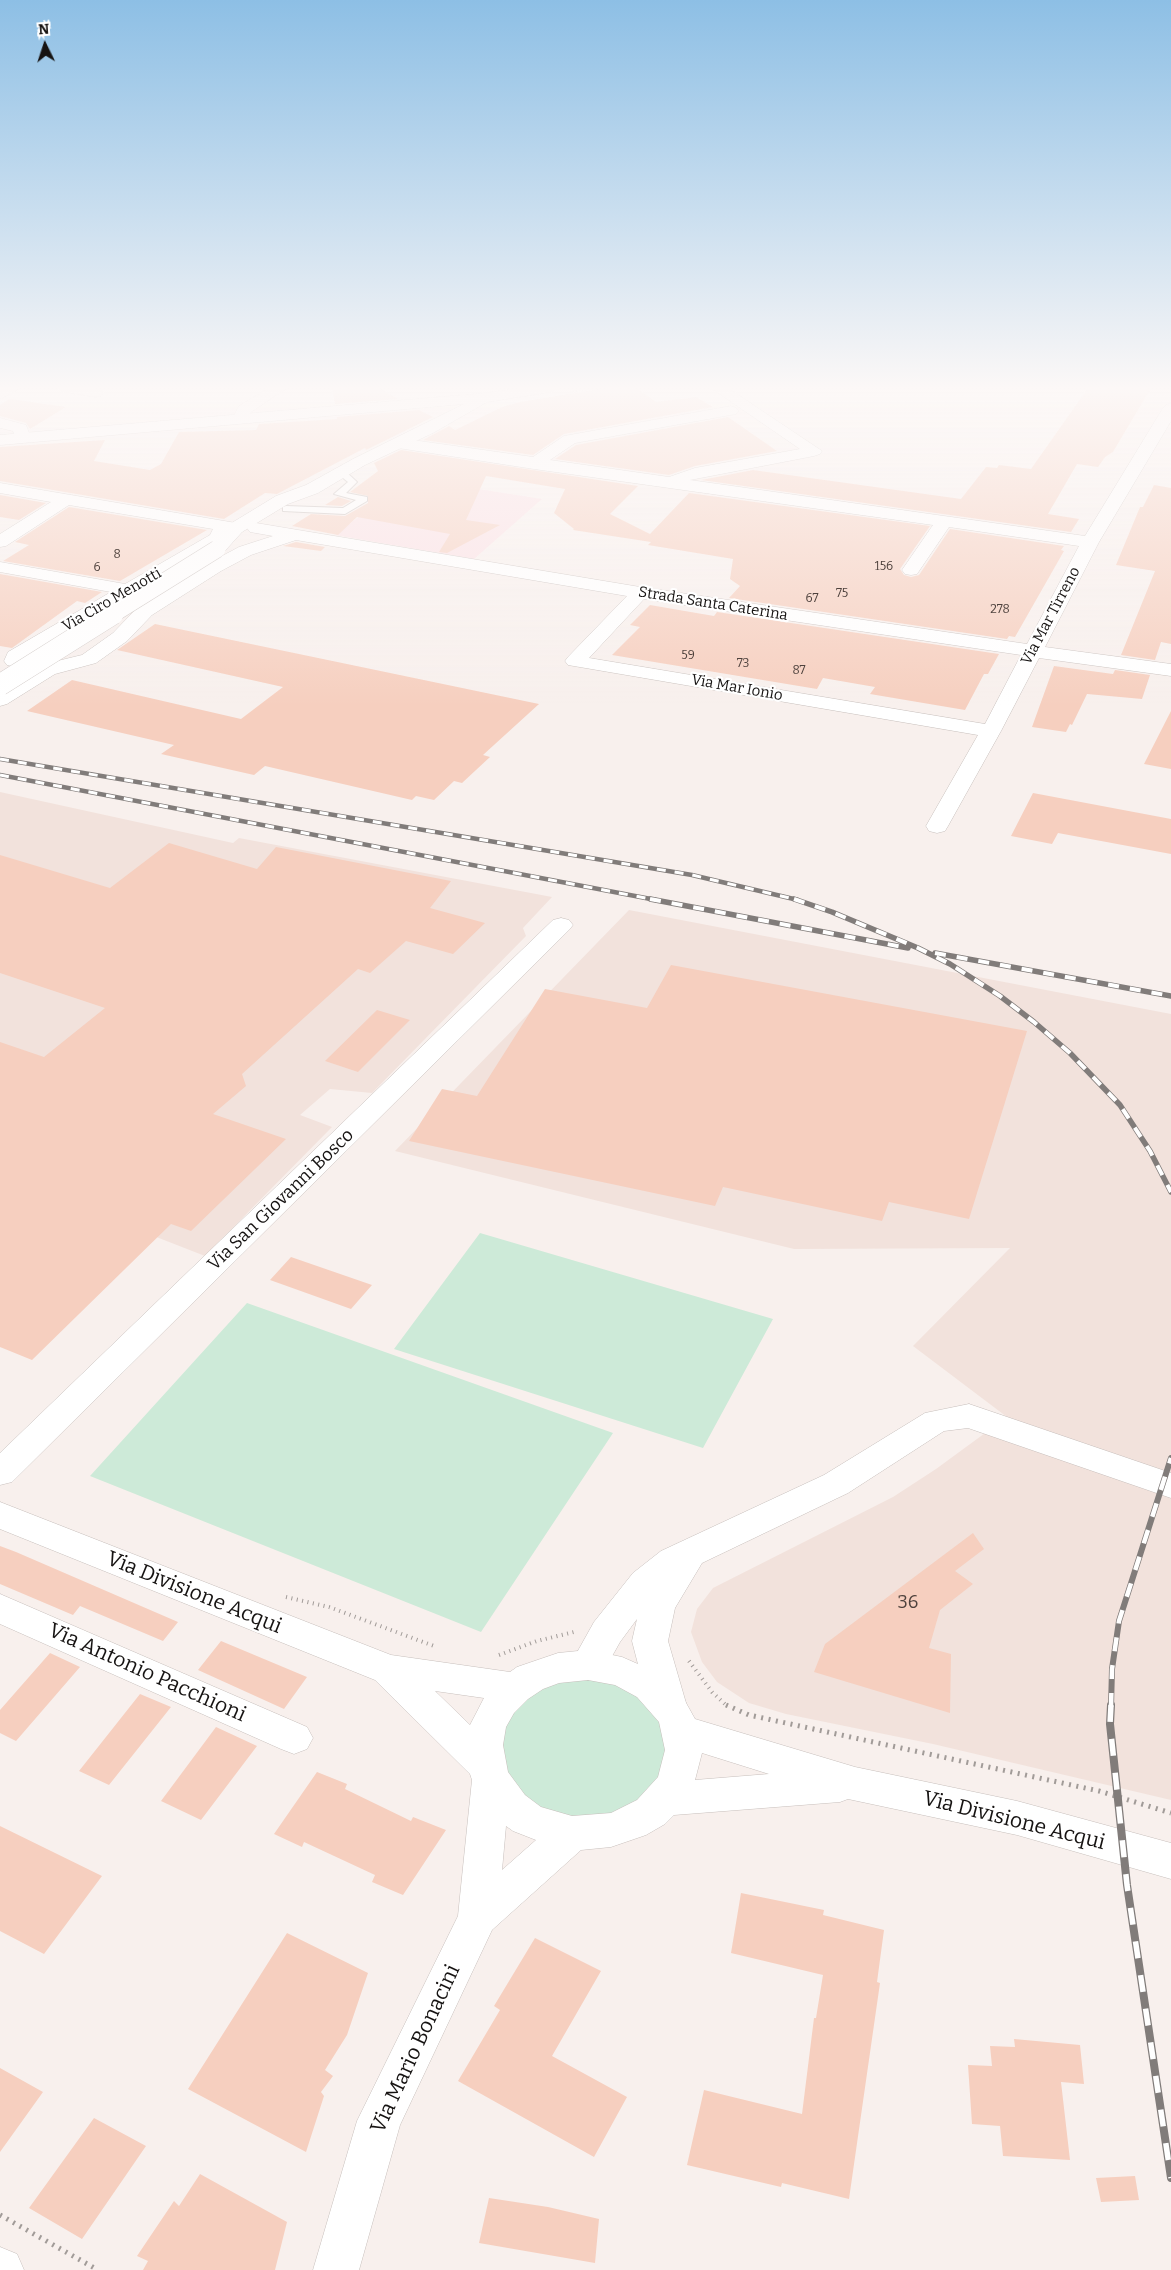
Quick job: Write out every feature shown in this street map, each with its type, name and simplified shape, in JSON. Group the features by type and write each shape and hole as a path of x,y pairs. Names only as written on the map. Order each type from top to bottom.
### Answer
{"street":[{"path":"37,494 230,527"},
{"name":"Via Ciro Menotti","path":"7,660 217,538 230,527 297,494"},
{"name":"Via Ciro Menotti","path":"0,685 217,549 256,528 286,509 305,494"},
{"path":"748,494 1090,542"},
{"name":"Via Mar Tirreno","path":"937,826 991,731 1090,542 1120,494"},
{"path":"0,542 68,499"},
{"path":"911,570 944,522"},
{"name":"Via Ciro Menotti","path":"217,549 230,527"},
{"name":"Strada Santa Caterina","path":"256,528 640,593 1171,670"},
{"name":"Via Ciro Menotti","path":"7,660 49,669 89,659 120,637 145,611 216,567 245,552 292,535"},
{"path":"0,567 129,590"},
{"name":"Via Mar Ionio","path":"640,593 575,661 991,731"},
{"path":"0,700 49,669"},
{"name":"Via San Giovanni Bosco","path":"0,1474 561,926"},
{"path":"588,1665 607,1632 645,1582 673,1561 836,1484 936,1421 955,1416 969,1416 1171,1486"},
{"name":"Via Divisione Acqui","path":"0,1515 388,1669 515,1688"},
{"name":"Via Divisione Acqui","path":"388,1669 488,1772 511,1807 528,1819 549,1828 572,1833 611,1830 632,1823 651,1812 664,1799 674,1785 680,1769 684,1750 650,1641 658,1606 690,1552"},
{"name":"Via Antonio Pacchioni","path":"0,1608 294,1738"},
{"name":"Via Mario Bonacini","path":"336,2270 379,2121 478,1917 488,1772 484,1745 488,1726 501,1702 515,1688 530,1678 558,1668 588,1665 622,1672 650,1686 674,1717"},
{"name":"Via Divisione Acqui","path":"674,1717 856,1784 1017,1818 1171,1861"},
{"name":"Via Divisione Acqui","path":"664,1799 856,1784"},
{"name":"Via Mario Bonacini","path":"478,1917 572,1833"}],"lane":[{"path":"286,509 329,511 351,497 339,494 314,510"}],"path":[{"path":"0,2215 98,2270"}],"shaded area":[{"path":"388,494 510,494 542,499 474,559 335,535"},
{"path":"0,792 233,843 239,838 552,897 523,928 526,936 372,1093 330,1089 300,1115 332,1127 205,1256 0,1176"},
{"path":"629,910 1171,1014 1171,1800 933,1744 786,1714 749,1703 717,1682 702,1662 691,1632 697,1609 713,1588 893,1497 936,1469 1007,1417 913,1346 1010,1248 794,1249 395,1151"}],"green space":[{"path":"480,1233 773,1319 703,1448 394,1349"},
{"path":"247,1303 613,1433 481,1632 90,1476"},
{"path":"578,1679 616,1684 648,1703 666,1733 665,1766 646,1797 612,1816 571,1819 533,1805 508,1778 501,1745 505,1728 513,1712 526,1699 541,1689"}],"building":[{"path":"76,494 264,494 224,519"},
{"path":"359,494 478,494 466,520 500,525 447,553 439,552 450,534 357,517 338,535 292,526 311,514 345,516 368,503 368,496"},
{"path":"563,494 630,494 610,514 650,534 688,494 696,494 930,526 900,569 904,575 911,577 919,575 950,529 1064,546 1061,550 1064,551 1015,637 1009,636 1007,639 729,598 740,586 730,579 733,559 648,545 651,542 573,530 554,513"},
{"path":"800,494 925,494 961,499 965,494 1060,494 1048,514 1079,519 1071,532"},
{"path":"1150,494 1171,494 1171,644 1161,642 1155,660 1121,655 1155,571 1116,565 1140,507 1143,507"},
{"path":"0,495 46,503 19,520 0,517"},
{"path":"338,497 351,501 342,506 325,505"},
{"path":"69,507 207,530 120,581 3,561 29,545 15,542"},
{"path":"296,542 325,547 321,551 283,546"},
{"path":"0,574 102,592 85,603 77,601 12,648 0,646"},
{"path":"650,605 714,616 717,612 999,654 988,674 984,674 965,710 870,694 875,687 823,678 817,689 612,655 640,627 630,625"},
{"path":"155,624 539,704 483,755 490,757 462,783 454,781 434,800 416,796 412,800 265,766 254,775 161,754 174,745 27,711 72,680 241,719 283,687 117,650"},
{"path":"1054,666 1113,674 1115,670 1150,675 1142,699 1087,694 1072,725 1070,724 1066,732 1032,727"},
{"path":"1171,711 1171,769 1144,764"},
{"path":"1033,793 1171,819 1171,854 1058,833 1052,844 1011,836"},
{"path":"169,843 257,869 276,847 451,881 430,908 485,923 453,954 406,941 370,973 358,969 242,1074 246,1086 213,1114 286,1139 191,1231 171,1224 32,1360 0,1347 0,1042 44,1057 105,1008 0,973 0,855 110,888"},
{"path":"671,965 1027,1031 969,1219 889,1202 882,1221 723,1187 715,1206 409,1141 442,1089 477,1096 545,989 647,1008"},
{"path":"377,1010 410,1020 358,1072 325,1061"},
{"path":"291,1257 372,1285 351,1309 270,1280"},
{"path":"973,1533 984,1549 955,1571 973,1584 940,1610 929,1648 951,1654 950,1713 814,1672 825,1644"},
{"path":"0,1546 178,1622 163,1641 80,1606 73,1615 0,1584"},
{"path":"221,1641 307,1677 284,1709 198,1670"},
{"path":"50,1653 80,1667 16,1741 0,1733 0,1710"},
{"path":"140,1694 171,1707 109,1785 79,1771"},
{"path":"216,1727 257,1746 201,1820 161,1801"},
{"path":"317,1772 347,1784 345,1789 411,1821 413,1817 446,1830 403,1895 372,1882 375,1875 304,1842 302,1847 274,1834"},
{"path":"0,1826 102,1876 44,1954 0,1931"},
{"path":"741,1893 824,1910 823,1915 884,1930 877,1982 880,1983 849,2199 782,2183 781,2187 687,2165 704,2090 802,2114 814,2018 816,2018 823,1975 731,1953"},
{"path":"287,1933 368,1973 347,2035 325,2070 333,2076 321,2092 324,2096 306,2152 188,2089"},
{"path":"535,1938 601,1971 552,2056 627,2097 594,2157 458,2081 500,2010 494,2006"},
{"path":"1014,2039 1080,2045 1084,2084 1061,2082 1070,2160 1003,2156 1000,2126 972,2124 968,2065 992,2066 990,2046 1015,2047"},
{"path":"0,2068 43,2092 0,2152"},
{"path":"94,2118 146,2146 82,2239 29,2208"},
{"path":"200,2174 287,2222 275,2270 143,2270 148,2261 137,2256 174,2201 179,2206"},
{"path":"1135,2176 1139,2200 1101,2202 1096,2178"},
{"path":"489,2198 548,2207 599,2219 595,2263 479,2243"}],"railway":[{"path":"0,759 692,875 795,899"},
{"path":"0,775 656,900"},
{"path":"650,899 908,948"},
{"path":"795,899 832,912 918,948 950,964 1000,996 1034,1022 1070,1053 1120,1105 1150,1151 1171,1192"},
{"path":"935,953 1171,996"},
{"path":"1111,1707 1112,1669 1119,1621 1171,1458"},
{"path":"1111,1705 1110,1724 1127,1885 1171,2178"}]}
